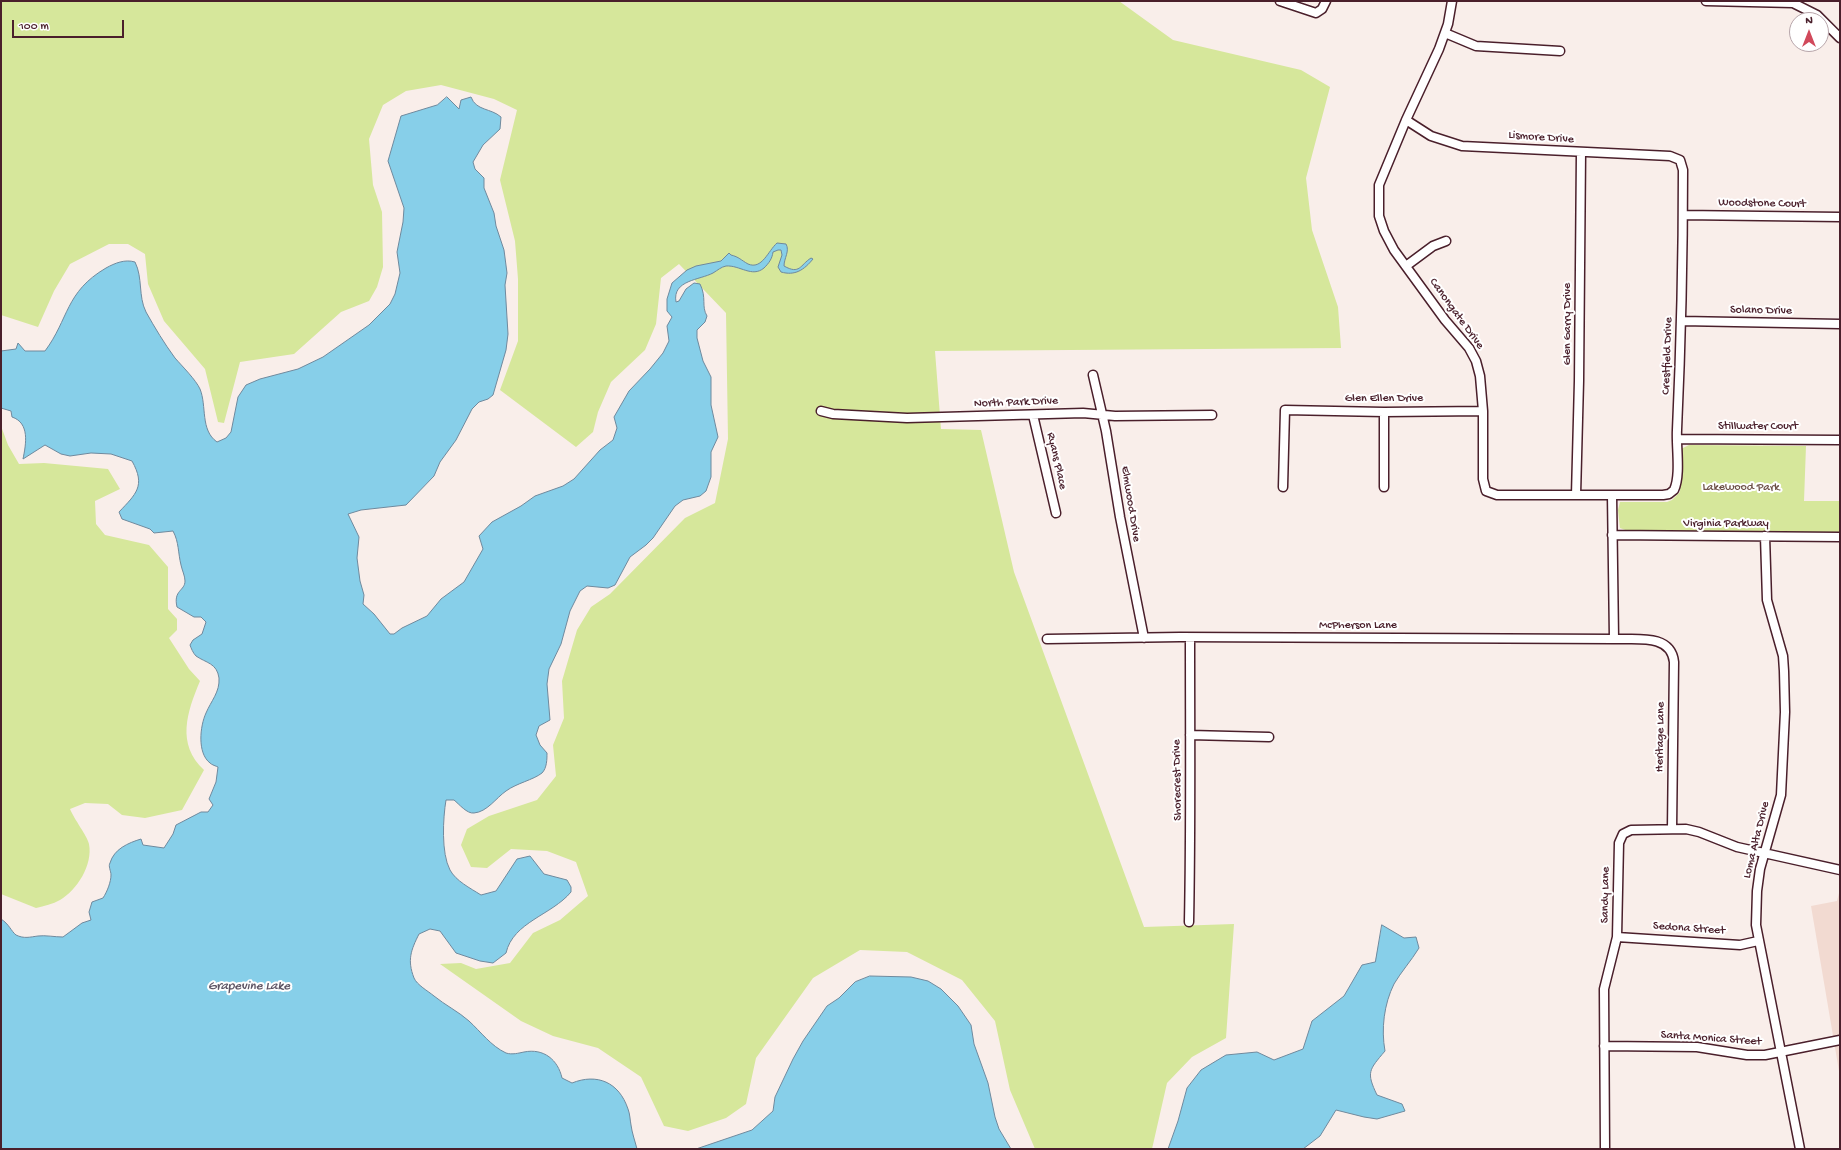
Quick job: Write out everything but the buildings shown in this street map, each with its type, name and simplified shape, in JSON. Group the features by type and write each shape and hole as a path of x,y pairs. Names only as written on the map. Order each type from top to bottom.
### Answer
{"street":[{"path":"1280,1 1316,13 1322,9 1326,1"},
{"name":"Canongate Drive","path":"1452,1 1445,33 1379,185 1379,216 1384,231 1406,266 1445,320 1468,348 1476,361 1480,376 1483,411 1483,479 1486,491 1497,495 1612,496"},
{"path":"1706,1 1793,3 1816,15 1840,38"},
{"path":"1445,33 1476,46 1560,51"},
{"name":"Lismore Drive","path":"1406,120 1431,136 1462,146 1670,156 1680,160"},
{"name":"Glen Garry Drive","path":"1576,495 1579,381 1581,152"},
{"name":"Crestfield Drive","path":"1612,496 1669,494 1674,490 1677,478 1677,439 1682,321 1683,215 1683,170 1680,160"},
{"name":"Woodstone Court","path":"1683,215 1840,217"},
{"path":"1406,266 1433,246 1446,242"},
{"name":"Solano Drive","path":"1682,321 1840,324"},
{"name":"Elmwood Drive","path":"1093,375 1106,431 1131,579 1144,638"},
{"name":"Glen Ellen Drive","path":"1283,487 1285,410 1384,412 1483,411"},
{"name":"North Park Drive","path":"821,411 833,414 907,418 1083,413 1102,415 1212,415"},
{"path":"1384,412 1384,487"},
{"name":"Ryans Place","path":"1033,415 1056,513"},
{"name":"Stillwater Court","path":"1677,439 1840,440"},
{"path":"1612,496 1614,639"},
{"name":"Virginia Parkway","path":"1612,535 1840,537"},
{"name":"Loma Alta Drive","path":"1765,536 1765,584 1767,600 1783,656 1785,712 1781,795 1765,853 1757,891 1756,925 1800,1149"},
{"name":"Shorecrest Drive","path":"1189,922 1191,820 1189,793 1190,638"},
{"name":"McPherson Lane","path":"1047,639 1614,639 1658,641 1669,646"},
{"name":"Heritage Lane","path":"1669,646 1673,653 1674,662 1672,829"},
{"path":"1190,735 1269,737"},
{"name":"Sandy Lane","path":"1605,1149 1604,989 1617,937 1619,843 1623,834 1631,830 1672,829 1699,832 1737,847 1811,862 1840,870"},
{"name":"Sandy Lane","path":"1811,862 1840,863"},
{"name":"Sedona Street","path":"1617,937 1740,945 1758,941"},
{"name":"Santa Monica Street","path":"1604,1046 1697,1047 1747,1055 1765,1055 1840,1040"}],"shaded area":[{"path":"1840,889 1840,1077 1811,906 1837,901"}],"green space":[{"path":"1,1 1119,1 1173,40 1301,70 1330,87 1306,178 1312,230 1338,307 1341,348 935,351 941,429 981,430 1014,572 1144,927 1234,924 1226,1038 1192,1057 1167,1083 1152,1149 1035,1149 1010,1090 995,1021 962,980 907,952 860,950 813,978 756,1058 746,1104 726,1118 688,1131 664,1126 641,1077 598,1048 553,1036 521,1021 440,964 461,963 476,969 510,963 533,933 560,920 588,896 576,862 547,851 511,849 487,868 471,867 461,845 467,829 489,816 537,800 556,776 553,745 564,718 562,681 577,630 591,607 610,594 685,518 715,503 728,439 726,313 679,264 661,278 656,324 645,350 611,382 598,412 593,432 576,447 500,390 518,341 518,279 515,241 500,180 517,110 494,99 441,85 406,91 383,105 369,139 373,185 382,212 383,267 377,287 369,301 341,312 294,354 240,362 224,423 218,422 205,369 164,321 148,284 145,254 128,244 109,244 70,264 54,291 38,327 1,315"},
{"path":"1,426 8,445 19,464 44,463 108,469 120,489 95,501 96,524 105,535 149,545 168,567 168,609 177,619 177,630 169,638 189,669 200,681 188,716 187,739 195,760 204,770 182,810 145,818 122,815 108,804 85,803 70,809 89,844 89,860 78,883 66,896 54,903 36,908 1,894"},
{"name":"Lakewood Park","path":"1689,445 1806,446 1804,501 1840,501 1840,533 1628,531 1620,528 1618,510 1620,502 1667,502 1672,500 1680,492 1681,449"}],"water":[{"name":"Grapevine Lake","path":"447,97 459,109 461,100 471,97 476,105 501,117 500,129 483,145 473,162 475,169 484,178 484,188 494,213 496,226 504,250 507,273 505,285 508,334 506,350 493,395 488,399 479,402 472,409 456,440 440,462 434,476 406,505 361,510 348,514 359,537 357,558 360,581 364,595 363,604 374,614 390,634 394,634 402,628 427,616 441,599 464,582 483,549 479,536 492,522 521,506 535,496 563,486 574,479 600,450 613,440 617,428 614,417 629,391 663,353 669,341 667,326 672,317 667,311 667,299 672,283 687,270 696,266 721,261 729,253 748,264 757,264 764,259 777,243 786,244 787,252 784,266 789,269 797,269 811,258 813,259 803,269 795,273 781,272 778,267 782,255 781,250 778,250 773,252 769,263 759,271 755,272 726,266 713,273 688,282 678,289 676,302 679,301 686,289 694,283 700,284 703,294 704,309 707,316 705,322 697,330 697,338 703,361 711,377 711,405 718,437 711,452 711,477 706,491 700,496 683,500 675,506 653,538 630,557 615,585 608,588 587,586 580,591 570,611 561,644 549,669 547,684 550,720 539,726 536,735 540,745 547,753 547,761 544,771 534,778 510,788 479,812 471,813 454,800 446,800 444,816 445,854 450,870 456,878 464,884 481,895 496,891 517,859 530,856 544,874 567,880 571,887 571,892 554,907 525,926 516,934 510,942 506,953 493,963 480,961 456,953 440,931 430,929 419,934 410,960 414,978 423,988 465,1018 491,1043 501,1050 511,1054 531,1051 544,1054 557,1066 562,1078 572,1083 590,1079 606,1082 613,1086 619,1092 628,1109 637,1149 1,1149 1,919 16,935 19,936 63,937 82,923 91,920 89,912 92,902 103,898 106,893 111,878 109,864 118,850 131,842 141,839 143,845 164,848 173,834 176,825 201,812 208,812 213,805 209,799 216,782 218,767 210,763 203,753 201,746 201,732 204,718 218,688 219,678 216,669 196,656 190,645 193,640 202,634 206,622 201,617 194,617 177,607 177,597 183,587 185,577 173,531 154,533 150,529 122,519 119,512 134,495 139,483 132,461 111,454 91,453 70,456 61,454 45,445 23,459 26,441 22,424 12,417 11,411 1,408 1,351 16,349 18,343 25,351 45,351 59,328 75,296 93,277 106,268 120,262 135,262 139,274 142,300 146,312 175,358 198,385 202,396 208,431 217,442 226,438 231,432 238,397 246,385 260,379 298,369 323,357 369,325 390,304 395,294 400,273 397,252 403,222 404,208 388,161 401,116 437,105"},
{"path":"1382,925 1404,938 1416,937 1419,948 1394,984 1384,1017 1383,1034 1385,1051 1375,1063 1370,1076 1377,1095 1402,1104 1405,1111 1377,1119 1336,1110 1320,1136 1303,1149 1168,1149 1178,1121 1187,1088 1201,1070 1226,1055 1257,1052 1274,1060 1303,1049 1312,1021 1344,996 1362,965 1375,962"},
{"path":"870,976 911,977 928,981 941,989 958,1006 971,1025 974,1044 988,1083 995,1117 999,1129 1011,1149 696,1149 752,1130 773,1111 775,1097 793,1059 803,1041 827,1006 839,998 855,982"}]}
